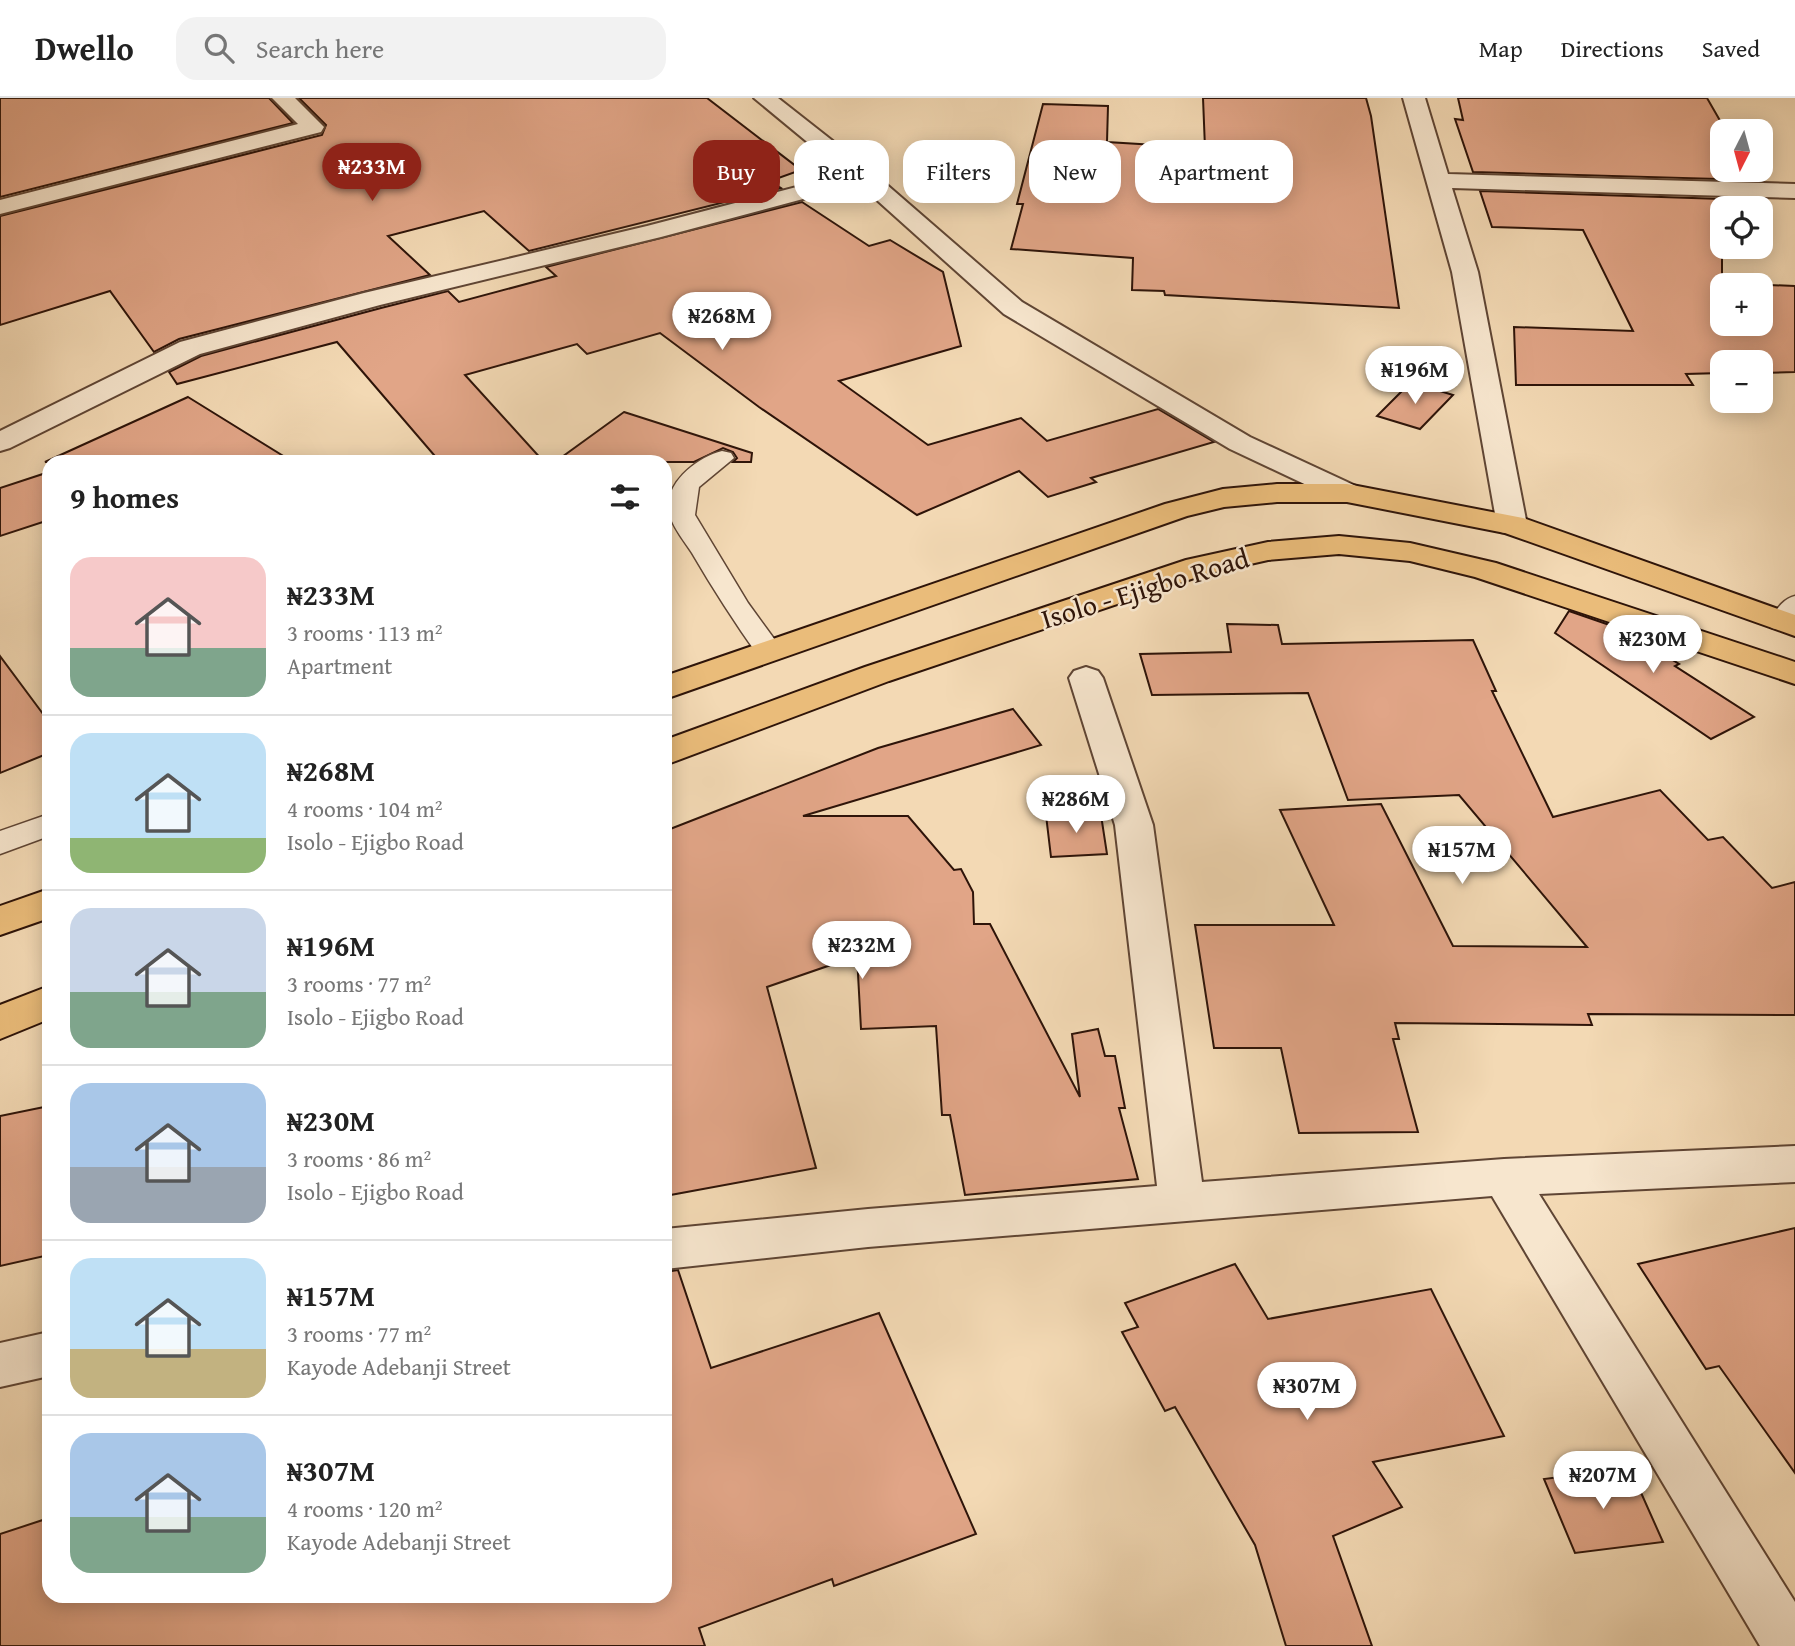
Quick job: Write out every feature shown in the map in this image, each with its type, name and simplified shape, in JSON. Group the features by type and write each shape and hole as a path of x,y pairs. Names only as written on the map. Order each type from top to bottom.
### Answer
{"main road":[{"path":"672,686 1176,510 1223,498 1347,493 1512,525 1791,617"},
{"name":"Isolo - Ejigbo Road","path":"672,750 877,674 1197,567 1268,551 1339,545 1410,552 1485,570 1795,673"},
{"path":"0,918 42,906"},
{"path":"0,1023 42,1005"}],"street":[{"path":"0,207 313,127 283,98"},
{"path":"765,98 818,140"},
{"path":"1413,98 1465,272 1512,525"},
{"path":"1439,181 1795,191"},
{"path":"0,442 190,348 373,299 652,232 794,194"},
{"path":"889,199 1013,308 1240,443 1347,493"},
{"path":"1086,678 1134,825 1182,1204"},
{"path":"672,1248 868,1228 1504,1177 1795,1164"},
{"path":"1504,1177 1791,1646"},
{"path":"0,1365 42,1356"}],"lane":[{"path":"722,458 688,481 681,498 682,515 736,606 769,651"},
{"path":"0,843 42,827"}],"building":[{"path":"0,98 269,98 293,123 0,197"},
{"path":"299,98 707,98 762,140 693,140 693,203 721,203 529,251 484,211 388,236 430,275 179,339 154,352 110,291 0,325 0,216 322,135 326,125"},
{"path":"1203,98 1366,98 1371,116 1399,308 1165,295 1164,291 1132,290 1133,258 1011,249 1023,204 1017,204 1029,158 1029,203 1121,203 1121,143 1135,144 1135,203 1293,203 1293,140 1205,140"},
{"path":"1458,98 1707,98 1719,119 1710,119 1710,179 1473,172 1455,119 1463,120"},
{"path":"1043,104 1108,106 1107,140 1034,140"},
{"path":"780,154 794,165 794,172 780,177"},
{"path":"1480,191 1710,199 1710,259 1722,259 1722,273 1710,273 1710,336 1773,336 1773,285 1795,286 1795,372 1773,373 1773,350 1710,350 1710,373 1686,374 1693,385 1516,385 1514,327 1633,331 1583,230 1492,227"},
{"path":"804,203 869,246 890,240 943,272 961,346 839,381 928,445 1021,418 1047,441 1158,409 1214,442 1091,478 1096,482 1048,497 1019,471 917,515 759,407 660,333 587,354 577,344 465,375 538,455 434,455 337,342 177,384 169,372 201,356 448,291 459,302 556,276 546,267"},
{"path":"1411,382 1453,395 1420,429 1377,416"},
{"path":"188,397 282,455 60,455"},
{"path":"624,412 752,453 751,462 733,462 737,458 733,452 723,448 694,462 672,462 672,455 565,455"},
{"path":"42,474 42,522 0,536 0,488"},
{"path":"1569,611 1624,630 1679,664 1675,666 1754,717 1711,739 1555,633"},
{"path":"1227,624 1278,625 1282,644 1473,640 1496,691 1492,691 1553,817 1660,790 1708,840 1723,837 1772,888 1795,882 1795,1015 1588,1014 1592,1025 1395,1023 1399,1039 1393,1039 1418,1132 1299,1133 1281,1048 1214,1048 1195,925 1334,925 1280,810 1381,804 1453,946 1587,947 1459,795 1348,800 1308,693 1152,695 1140,654 1231,652"},
{"path":"0,656 42,713 42,756 0,773"},
{"path":"1013,709 1041,745 803,816 908,816 954,870 961,869 973,892 974,924 990,924 1080,1097 1072,1034 1098,1029 1105,1056 1115,1056 1125,1108 1119,1108 1138,1179 965,1195 950,1115 942,1115 936,1026 861,1029 857,956 767,987 816,1168 672,1195 672,828 878,748"},
{"path":"1046,815 1101,815 1107,854 1051,857"},
{"path":"42,1107 42,1257 0,1266 0,1116"},
{"path":"1795,1228 1795,1473 1719,1366 1706,1369 1638,1264"},
{"path":"1235,1264 1268,1319 1431,1289 1504,1436 1373,1462 1402,1507 1333,1536 1372,1646 1286,1646 1255,1545 1175,1407 1165,1411 1122,1332 1138,1327 1125,1303"},
{"path":"678,1270 711,1368 879,1313 976,1534 834,1586 832,1579 699,1628 705,1646 0,1646 0,1534 42,1520 42,1603 672,1603 672,1271"},
{"path":"1630,1468 1663,1542 1575,1553 1544,1479"}]}
